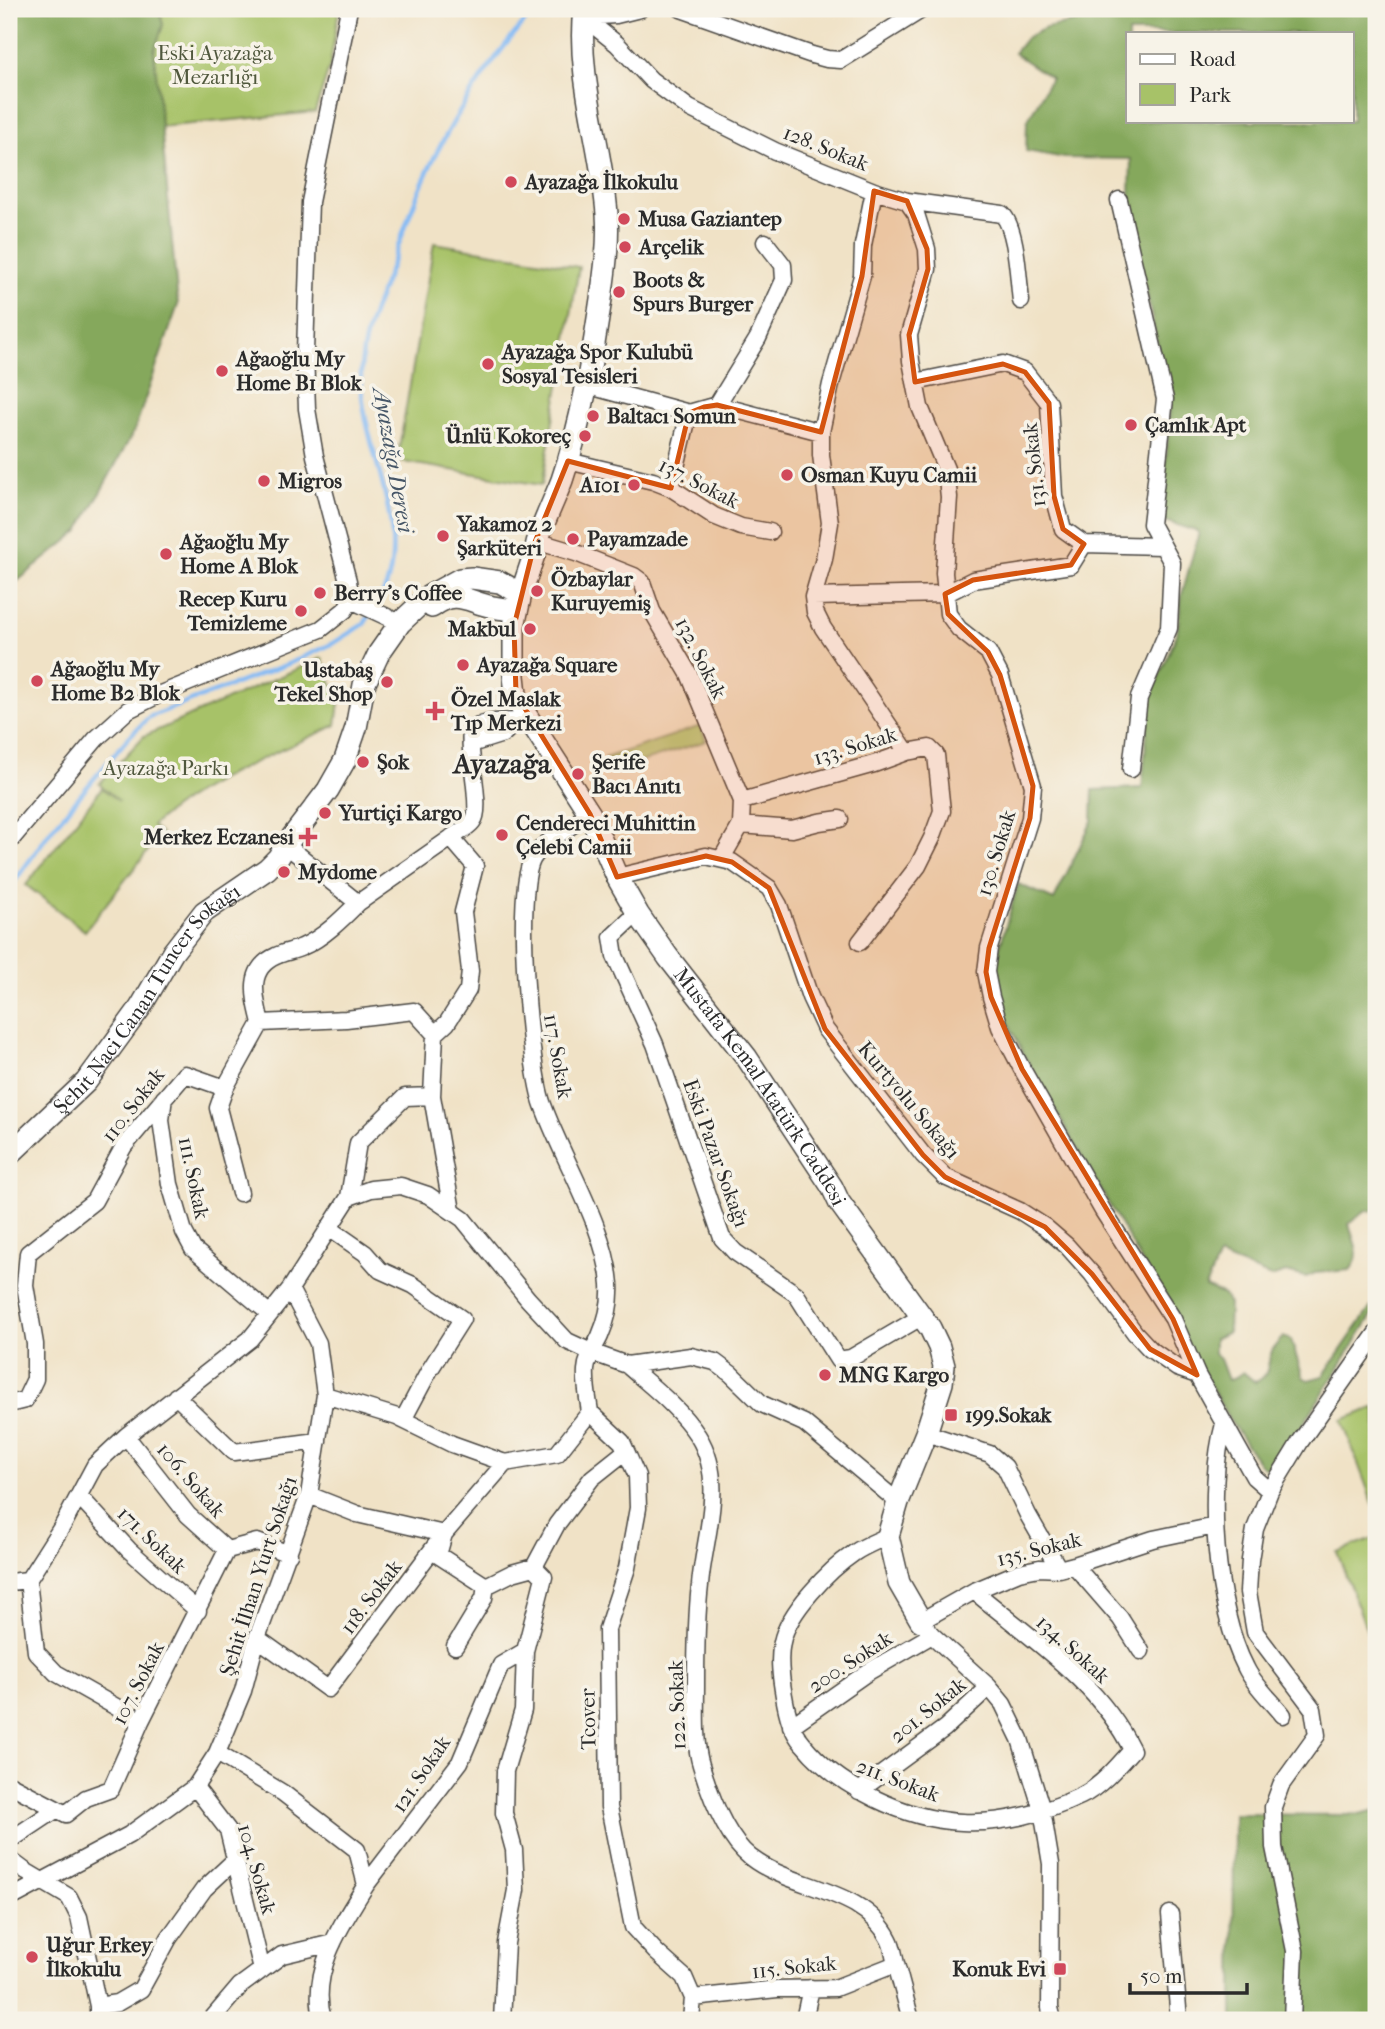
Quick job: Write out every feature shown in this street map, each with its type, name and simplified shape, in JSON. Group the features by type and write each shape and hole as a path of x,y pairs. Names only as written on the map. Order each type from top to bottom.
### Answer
{"street":[{"path":"9,842 96,739 128,710 158,695 321,629 345,610 351,600 315,456 307,409 305,352 310,202 349,9"},
{"path":"584,13 617,15 640,9"},
{"path":"681,9 812,55 841,60 923,9"},
{"name":"128. Sokak","path":"584,13 652,80 689,108 775,151 874,191 907,201 1002,214 1008,220 1012,236 1021,300"},
{"name":"Mustafa Kemal Atatürk Caddesi","path":"584,13 583,54 606,198 608,235 601,298 586,384 568,461 536,541 526,552 514,600 516,694 522,719 586,816 611,880 634,917 747,1058 803,1150 921,1317 939,1347 944,1366 942,1383 888,1536"},
{"path":"874,191 863,245 862,276 825,405 821,455 830,523 824,559 813,597 815,612 822,628 907,752"},
{"path":"1119,200 1165,399 1151,524 1172,563 1170,628 1139,698 1131,769"},
{"name":"130. Sokak","path":"907,201 916,214 927,249 928,269 909,335 920,407 946,469 949,497 945,594 948,614 959,629 988,652 1000,676 1033,786 1030,818 999,916 986,972 1000,1027 1103,1211 1173,1318 1197,1375"},
{"path":"717,405 758,338 784,280 783,265 765,243"},
{"name":"131. Sokak","path":"915,382 1003,364 1025,372 1049,403 1055,496 1063,529 1084,544"},
{"path":"586,384 689,413 717,405 821,432"},
{"path":"671,488 689,413"},
{"name":"137. Sokak","path":"568,461 634,475 671,488 714,516 741,527 770,532"},
{"name":"132. Sokak","path":"536,541 576,553 634,576 642,582 652,611 689,674 742,801 741,825 722,858"},
{"path":"813,597 945,594 972,580 1071,565 1084,544 1162,546"},
{"name":"Şehit Naci Canan Tuncer Sokağı","path":"9,1155 86,1082 140,1008 173,952 204,912 267,869 328,790 352,742 361,696 369,672 400,623 429,596 460,579 500,582 514,600 495,608 456,596 438,603 418,619 383,666 359,712"},
{"path":"351,600 400,623"},
{"path":"240,1193 218,1108 225,1088 261,1023 253,989 259,970 273,957 304,946 340,921 358,902 473,822 479,809 472,776 471,744 503,734 522,719"},
{"name":"133. Sokak","path":"742,801 874,764 907,752 929,748 936,755 942,811 932,838 918,866 860,942"},
{"name":"117. Sokak","path":"586,816 534,857 526,888 525,940 527,1005 535,1074 542,1103 601,1244 610,1283 609,1308 586,1369 590,1412"},
{"path":"741,825 792,829 841,819"},
{"path":"450,838 475,866 463,912 470,971 468,990 447,1023 435,1034 432,1096 452,1211"},
{"path":"286,845 358,902"},
{"name":"Şehit Naci Canan Tuncer Sokağı","path":"9,1140 69,1084 94,1053 173,937 194,911 226,883 286,845"},
{"path":"611,880 706,856 722,858"},
{"name":"Kurtyolu Sokağı","path":"722,858 769,888 779,905 810,997 825,1029 923,1155 945,1177 1020,1211 1045,1227 1067,1246 1092,1274 1150,1349 1177,1368 1197,1375"},
{"name":"Eski Pazar Sokağı","path":"634,917 612,937 615,956 655,1044 722,1238 734,1252 796,1294 838,1360 851,1358 921,1317"},
{"path":"261,1023 346,1019 414,1011 435,1034"},
{"name":"110. Sokak","path":"9,1404 25,1400 35,1379 35,1344 25,1284 28,1253 94,1201 124,1146 185,1074 225,1088"},
{"path":"141,1721 56,1673 36,1652 28,1580 96,1465 126,1436 250,1339 290,1289 349,1196 358,1143 405,1097 432,1096"},
{"name":"111. Sokak","path":"164,1097 161,1120 168,1171 184,1232 193,1249 270,1314"},
{"path":"349,1196 371,1189 401,1186 428,1195 463,1219 566,1341 627,1365 691,1356 715,1362 762,1404 804,1423 898,1502"},
{"path":"330,1228 365,1253 380,1270 413,1286 462,1319 429,1371 403,1420"},
{"name":"Şehit İlhan Yurt Sokağı","path":"195,1787 217,1753 243,1691 257,1638 309,1495 325,1395 318,1343 290,1289"},
{"path":"1292,2020 1295,1951 1274,1847 1273,1807 1282,1785 1317,1735 1313,1709 1255,1632 1248,1592 1250,1560 1255,1529 1270,1491 1300,1442 1376,1334"},
{"name":"122. Sokak","path":"627,1365 677,1408 699,1438 711,1470 713,1508 701,1566 696,1662 699,1761 713,1801 736,1842 751,1858 816,1889 856,1904 875,1920 890,1939 911,2020"},
{"path":"1197,1375 1254,1477 1270,1491"},
{"path":"325,1395 403,1420 452,1444 505,1463 557,1454 590,1412"},
{"path":"176,1396 233,1452 318,1441"},
{"name":"Tcover","path":"590,1412 622,1442 637,1476 638,1508 627,1568 607,1629 608,1807 633,1927 684,1977 693,1998"},
{"path":"1224,1424 1216,1461 1215,1526 1225,1602 1238,1651 1247,1671 1283,1714"},
{"path":"926,1433 990,1454 1006,1467 1028,1515 1067,1567 1120,1618 1141,1651"},
{"name":"106. Sokak","path":"126,1436 188,1515 227,1550"},
{"path":"486,1586 512,1573 534,1567 557,1524 592,1478 626,1451"},
{"name":"118. Sokak","path":"257,1638 328,1689 444,1534 505,1463"},
{"path":"309,1495 357,1514 444,1534 438,1555 486,1586"},
{"name":"171. Sokak","path":"79,1496 130,1550 198,1611"},
{"name":"135. Sokak","path":"926,1628 974,1591 1018,1572 1067,1567 1153,1539 1215,1526"},
{"path":"888,1536 899,1583 926,1628 989,1687 1003,1704 1020,1739 1042,1810 1051,1864 1050,2008 1054,2020"},
{"name":"211. Sokak","path":"888,1536 855,1552 830,1574 793,1615 782,1642 781,1680 791,1726 802,1743 825,1767 859,1791 923,1815 958,1822 1006,1819 1083,1796 1115,1769 1132,1750"},
{"path":"227,1550 257,1542 289,1554"},
{"name":"107. Sokak","path":"57,1809 66,1814 86,1798 111,1789 141,1721 227,1550"},
{"path":"502,2020 506,1943 516,1890 513,1850 503,1813 505,1771 523,1710 525,1651 544,1577 534,1567"},
{"path":"9,1582 28,1580"},
{"path":"455,1646 484,1598 486,1586"},
{"name":"134. Sokak","path":"974,1591 1093,1692 1121,1728 1132,1750"},
{"name":"200. Sokak","path":"791,1726 926,1628"},
{"name":"121. Sokak","path":"366,1885 460,1762 500,1665 525,1651"},
{"name":"201. Sokak","path":"859,1791 945,1728 989,1687"},
{"path":"217,1753 283,1793 357,1850 366,1885 342,1923 322,1970 318,2004 323,2020"},
{"path":"9,1784 57,1809 9,1842"},
{"path":"9,1899 129,1836 195,1787"},
{"name":"104. Sokak","path":"195,1787 228,1830 262,1970"},
{"path":"9,1858 69,1898 79,1917 98,2013 141,1989 169,1938 204,1889 235,1860"},
{"path":"1170,1914 1179,2020"},
{"path":"211,2020 240,1986 282,1955 333,1943"},
{"name":"115. Sokak","path":"693,1998 776,1989 835,1988 896,1964"},
{"path":"804,2020 811,1988"},
{"path":"691,2020 693,1998"}],"highlighted area":[{"path":"874,191 907,201 927,249 928,269 909,335 915,382 1003,364 1025,372 1049,403 1054,496 1063,529 1084,544 1071,565 973,580 945,594 948,614 988,652 1000,675 1033,786 1030,818 989,948 986,972 991,997 1022,1069 1173,1319 1197,1375 1150,1349 1092,1274 1045,1227 945,1177 923,1155 825,1029 769,888 732,862 706,856 617,877 590,814 516,694 514,626 535,542 568,461 671,488 689,413 704,407 717,405 821,432 862,276"}],"green space":[{"path":"9,9 159,9 163,25 154,51 178,305 134,431 79,531 9,588"},
{"name":"Eski Ayazağa Mezarlığı","path":"159,9 339,9 330,65 315,112 160,127 154,51 163,25"},
{"path":"1104,9 1376,9 1376,1210 1365,1211 1349,1224 1357,1253 1350,1270 1315,1273 1306,1277 1286,1272 1271,1277 1219,1256 1205,1287 1224,1295 1229,1304 1228,1332 1214,1339 1214,1354 1220,1359 1228,1380 1243,1372 1255,1382 1264,1377 1273,1349 1283,1337 1291,1340 1303,1377 1308,1380 1323,1376 1371,1307 1376,1305 1376,1309 1278,1464 1272,1468 1259,1463 1229,1419 1024,1055 1008,1021 997,985 996,960 1018,884 1054,900 1092,821 1093,790 1142,788 1150,698 1177,634 1182,594 1199,532 1162,518 1170,406 1136,240 1130,195 1131,159 1065,158 1026,151 1027,122 1051,78 1014,53 1027,37 1046,28 1105,16"},
{"name":"Ayazağa Spor Kulubü Sosyal Tesisleri","path":"434,243 579,267 542,485 397,461"},
{"name":"Ayazağa Parkı","path":"322,658 339,703 336,725 240,769 171,810 152,826 161,834 85,931 26,885 102,788 119,801 99,784 144,736"},
{"path":"701,726 706,741 610,772 605,758"},
{"path":"1376,1407 1376,1512 1342,1420"},
{"path":"1376,1537 1376,1654 1337,1552"},
{"path":"1376,1810 1376,2020 1233,2020 1234,1814 1355,1815"}],"waterway":[{"name":"Ayazağa Deresi","path":"376,606 388,580 392,552 391,523 363,402 361,374 366,335 414,204 436,155 486,71 536,9"},
{"name":"Ayazağa Deresi","path":"9,889 52,829 128,738 149,717 288,664 334,643 364,624 371,613"}],"place":[{"name":"Ayazağa İlkokulu","path":"511,182"},
{"name":"Musa Gaziantep","path":"624,219"},
{"name":"Arçelik","path":"625,247"},
{"name":"Boots & Spurs Burger","path":"619,292"},
{"name":"Ayazağa Spor Kulubü Sosyal Tesisleri","path":"488,364"},
{"name":"Ağaoğlu My Home B1 Blok","path":"222,371"},
{"name":"Baltacı Somun","path":"593,416"},
{"name":"Çamlık Apt","path":"1131,425"},
{"name":"Ünlü Kokoreç","path":"585,436"},
{"name":"Osman Kuyu Camii","path":"787,475"},
{"name":"Migros","path":"264,481"},
{"name":"A101","path":"634,485"},
{"name":"Yakamoz 2 Şarküteri","path":"443,536"},
{"name":"Payamzade","path":"573,539"},
{"name":"Ağaoğlu My Home A Blok","path":"166,554"},
{"name":"Özbaylar Kuruyemiş","path":"537,591"},
{"name":"Berry's Coffee","path":"320,593"},
{"name":"Recep Kuru Temizleme","path":"301,611"},
{"name":"Makbul","path":"530,629"},
{"name":"Ayazağa Square","path":"463,665"},
{"name":"Ağaoğlu My Home B2 Blok","path":"37,681"},
{"name":"Ustabaş Tekel Shop","path":"387,682"},
{"name":"Özel Maslak Tıp Merkezi","path":"435,711"},
{"name":"Şok","path":"363,762"},
{"name":"Şerife Bacı Anıtı","path":"578,774"},
{"name":"Yurtiçi Kargo","path":"325,813"},
{"name":"Cendereci Muhittin Çelebi Camii","path":"502,835"},
{"name":"Merkez Eczanesi","path":"308,837"},
{"name":"Mydome","path":"284,872"},
{"name":"MNG Kargo","path":"825,1375"},
{"name":"199.Sokak","path":"951,1415"},
{"name":"Uğur Erkey İlkokulu","path":"32,1957"},
{"name":"Konuk Evi","path":"1060,1969"}],"district":[{"name":"Ayazağa","path":"502,763"}]}
